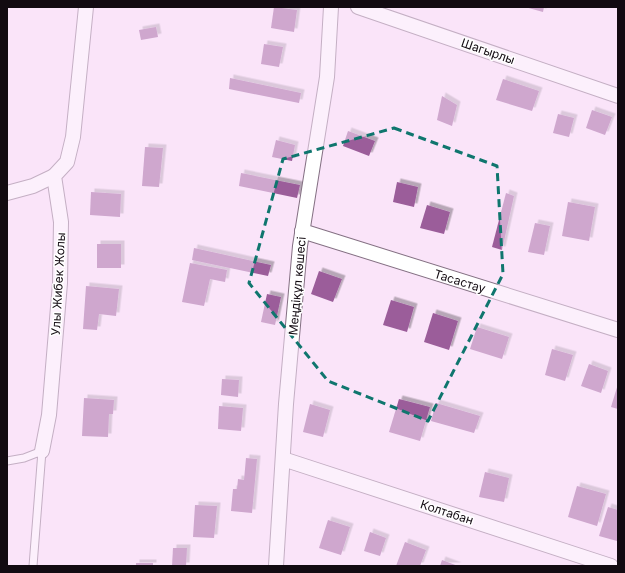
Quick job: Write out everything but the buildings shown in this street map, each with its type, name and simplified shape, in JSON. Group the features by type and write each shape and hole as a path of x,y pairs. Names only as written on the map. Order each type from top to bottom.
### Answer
{"street":[{"path":"7,193 33,186 54,176 67,162 73,137 86,7"},
{"name":"Меңдіқұл көшесі","path":"276,566 286,404 300,246 326,77 331,7"},
{"name":"Шагырлы","path":"358,7 618,96"},
{"name":"Улы Жибек Жолы","path":"42,451 49,414 60,283 61,222 54,176"},
{"name":"Тасастау","path":"302,232 618,330"},
{"name":"Колтабан","path":"283,459 611,566"}],"lane":[{"path":"7,461 24,458 42,451"},
{"name":"Улы Жибек Жолы","path":"33,566 42,451"}],"highlighted area":[{"path":"394,128 497,166 503,274 428,421 328,381 249,283 283,159"}]}
